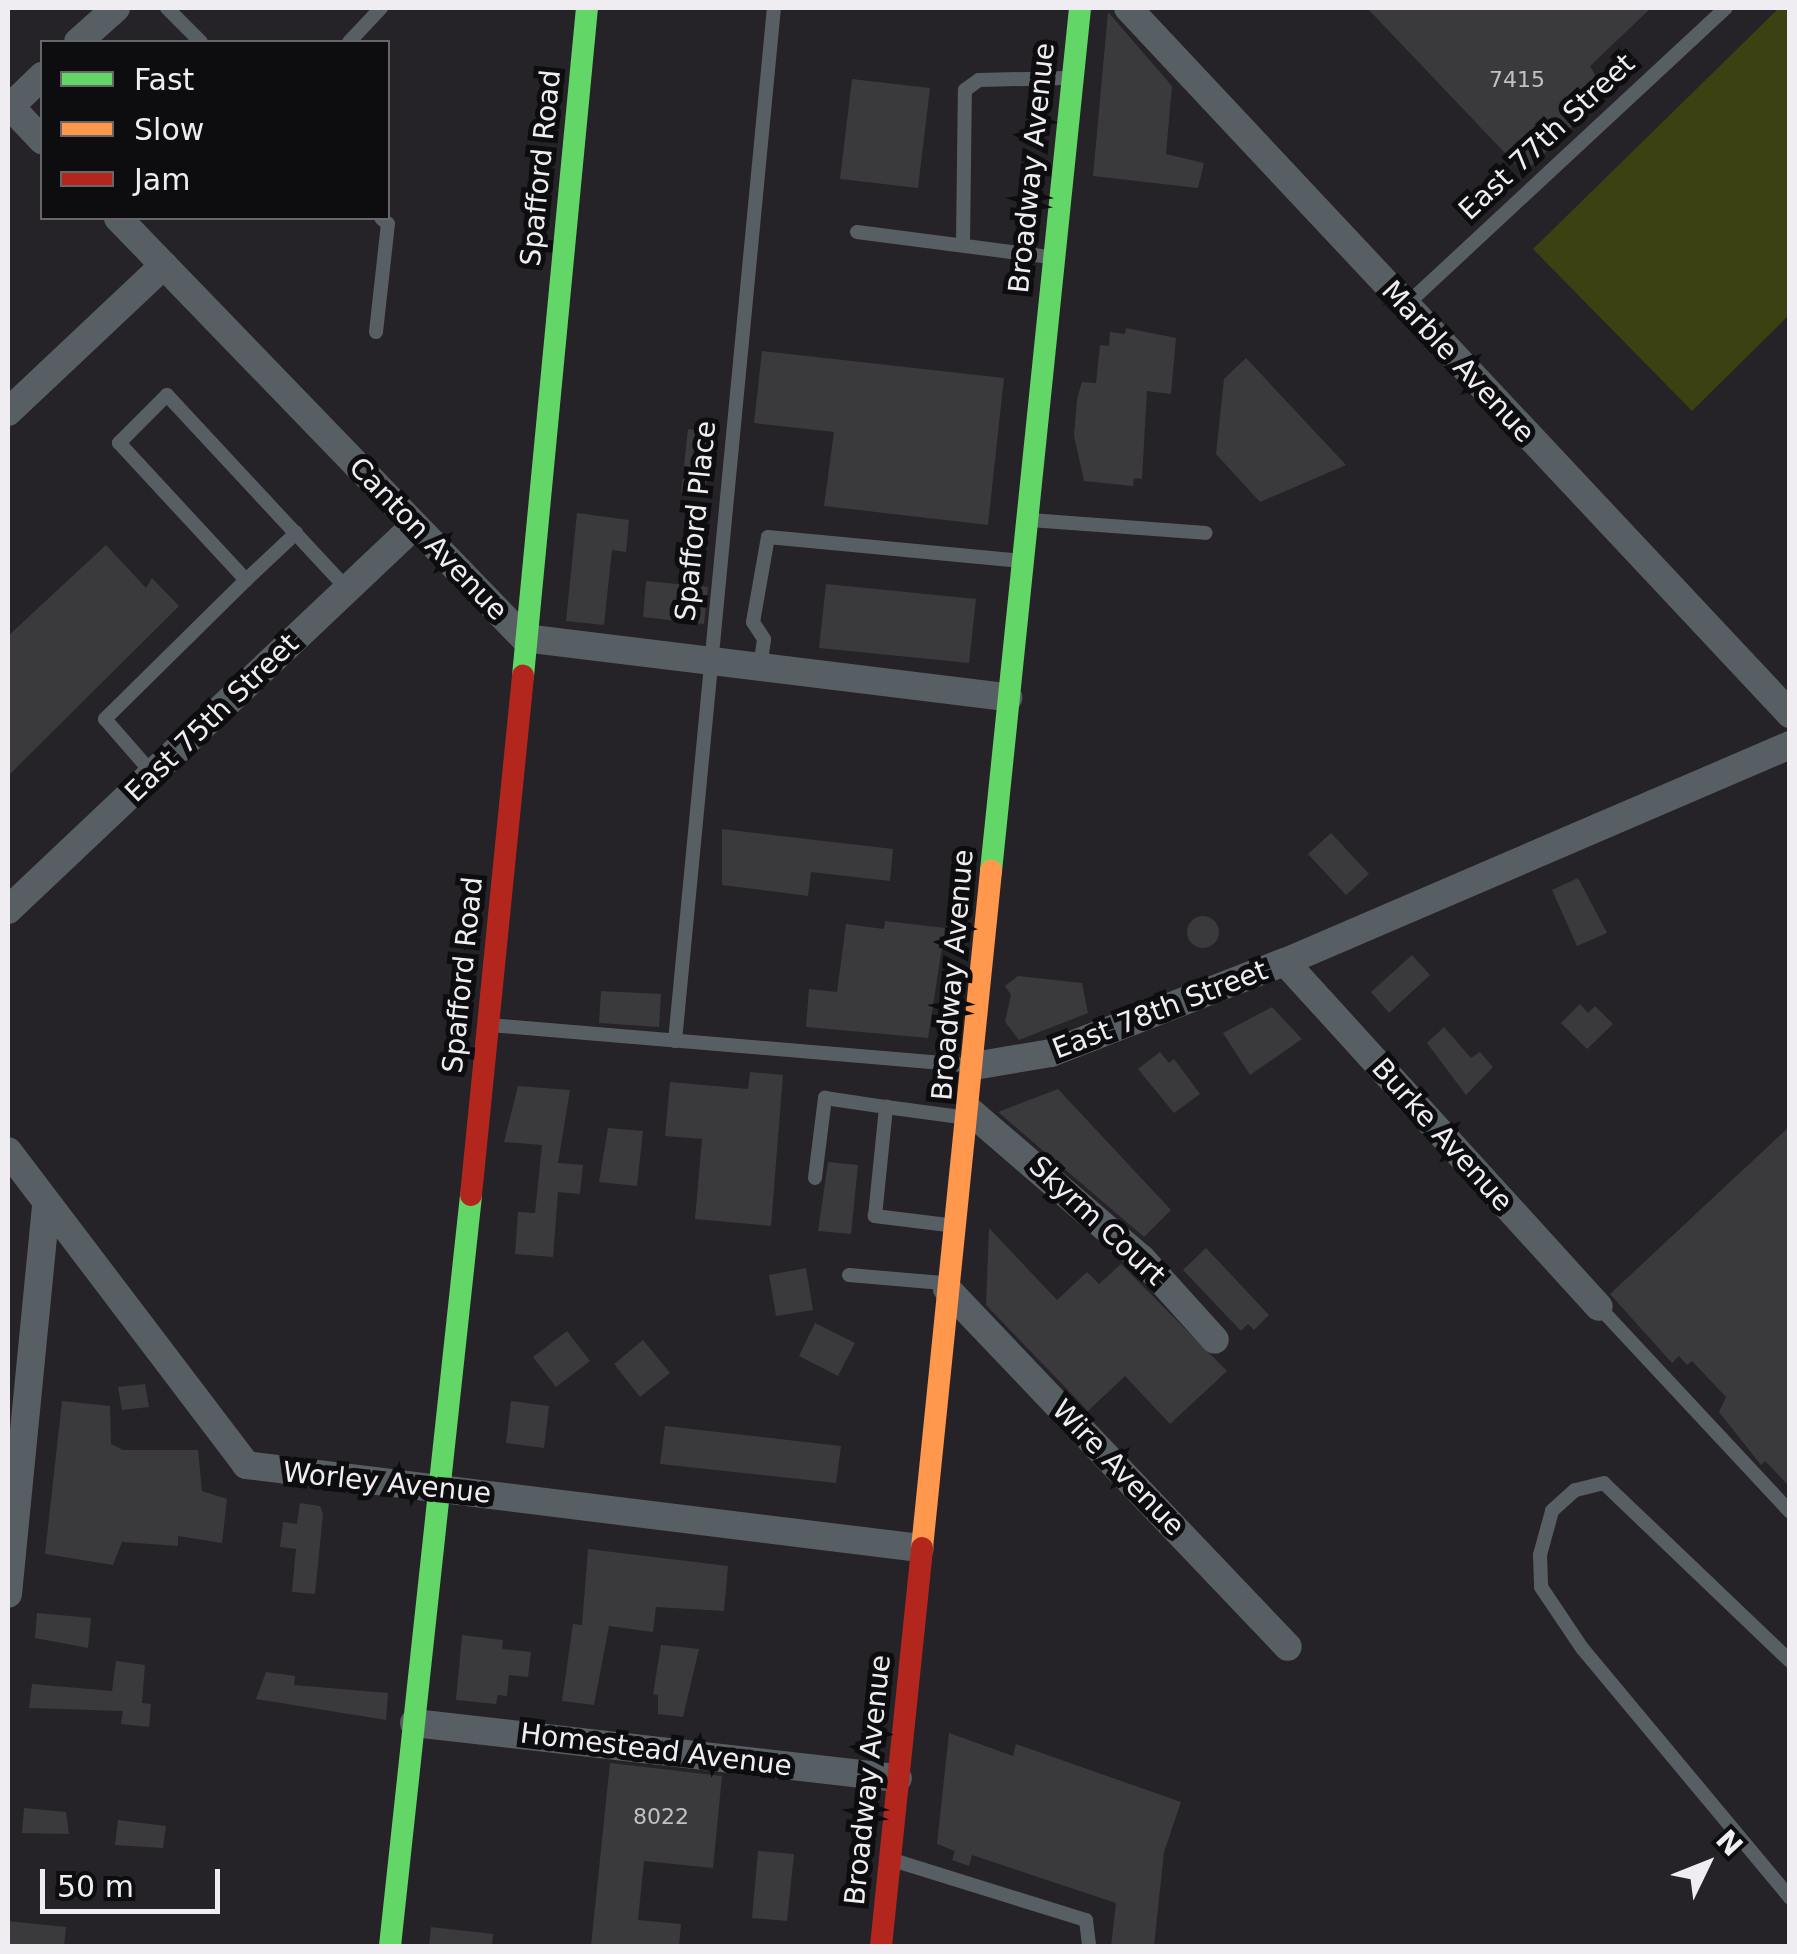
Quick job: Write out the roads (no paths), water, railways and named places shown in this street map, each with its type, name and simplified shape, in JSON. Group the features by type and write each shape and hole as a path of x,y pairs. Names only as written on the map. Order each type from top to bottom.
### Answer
{"main road":[{"name":"Spafford Road","path":"390,1946 489,1025 587,8"},
{"name":"Broadway Avenue","path":"882,1946 920,1548 971,1115 1024,520 1080,8"}],"street":[{"path":"80,40 116,8"},
{"name":"Marble Avenue","path":"1128,8 1790,714"},
{"path":"40,78 9,105 40,138"},
{"name":"Canton Avenue","path":"120,220 524,638 1008,697"},
{"path":"8,412 164,265"},
{"name":"East 75th Street","path":"8,910 414,526"},
{"name":"East 78th Street","path":"974,1066 1051,1053 1285,962 1790,745"},
{"name":"Burke Avenue","path":"1285,962 1599,1307"},
{"name":"Skyrm Court","path":"971,1115 1141,1258 1215,1340"},
{"name":"Worley Avenue","path":"8,1151 246,1465 920,1548"},
{"path":"8,1594 46,1204"},
{"name":"Wire Avenue","path":"948,1287 1288,1647"},
{"name":"Homestead Avenue","path":"414,1722 898,1778"}],"lane":[{"path":"167,8 199,40"},
{"path":"351,40 381,8"},
{"name":"Spafford Place","path":"675,1041 707,662 774,8"},
{"name":"East 77th Street","path":"1405,306 1726,8"},
{"path":"964,244 965,90 979,80 1072,78"},
{"path":"376,332 388,224 383,220"},
{"path":"857,232 1053,258"},
{"path":"246,580 119,443 167,395 346,589"},
{"path":"1024,520 1206,533"},
{"path":"153,775 105,719 296,532"},
{"path":"760,668 764,639 753,622 768,537 1021,561"},
{"name":"East 78th Street","path":"489,1025 974,1066"},
{"path":"815,1178 824,1098 971,1115"},
{"path":"886,1107 874,1216 956,1225"},
{"path":"849,1274 948,1287"},
{"path":"1599,1307 1790,1512"},
{"path":"1790,1662 1604,1483 1575,1490 1552,1511 1540,1556 1540,1587 1582,1648 1790,1898"},
{"path":"890,1859 1086,1920 1089,1946"}]}
